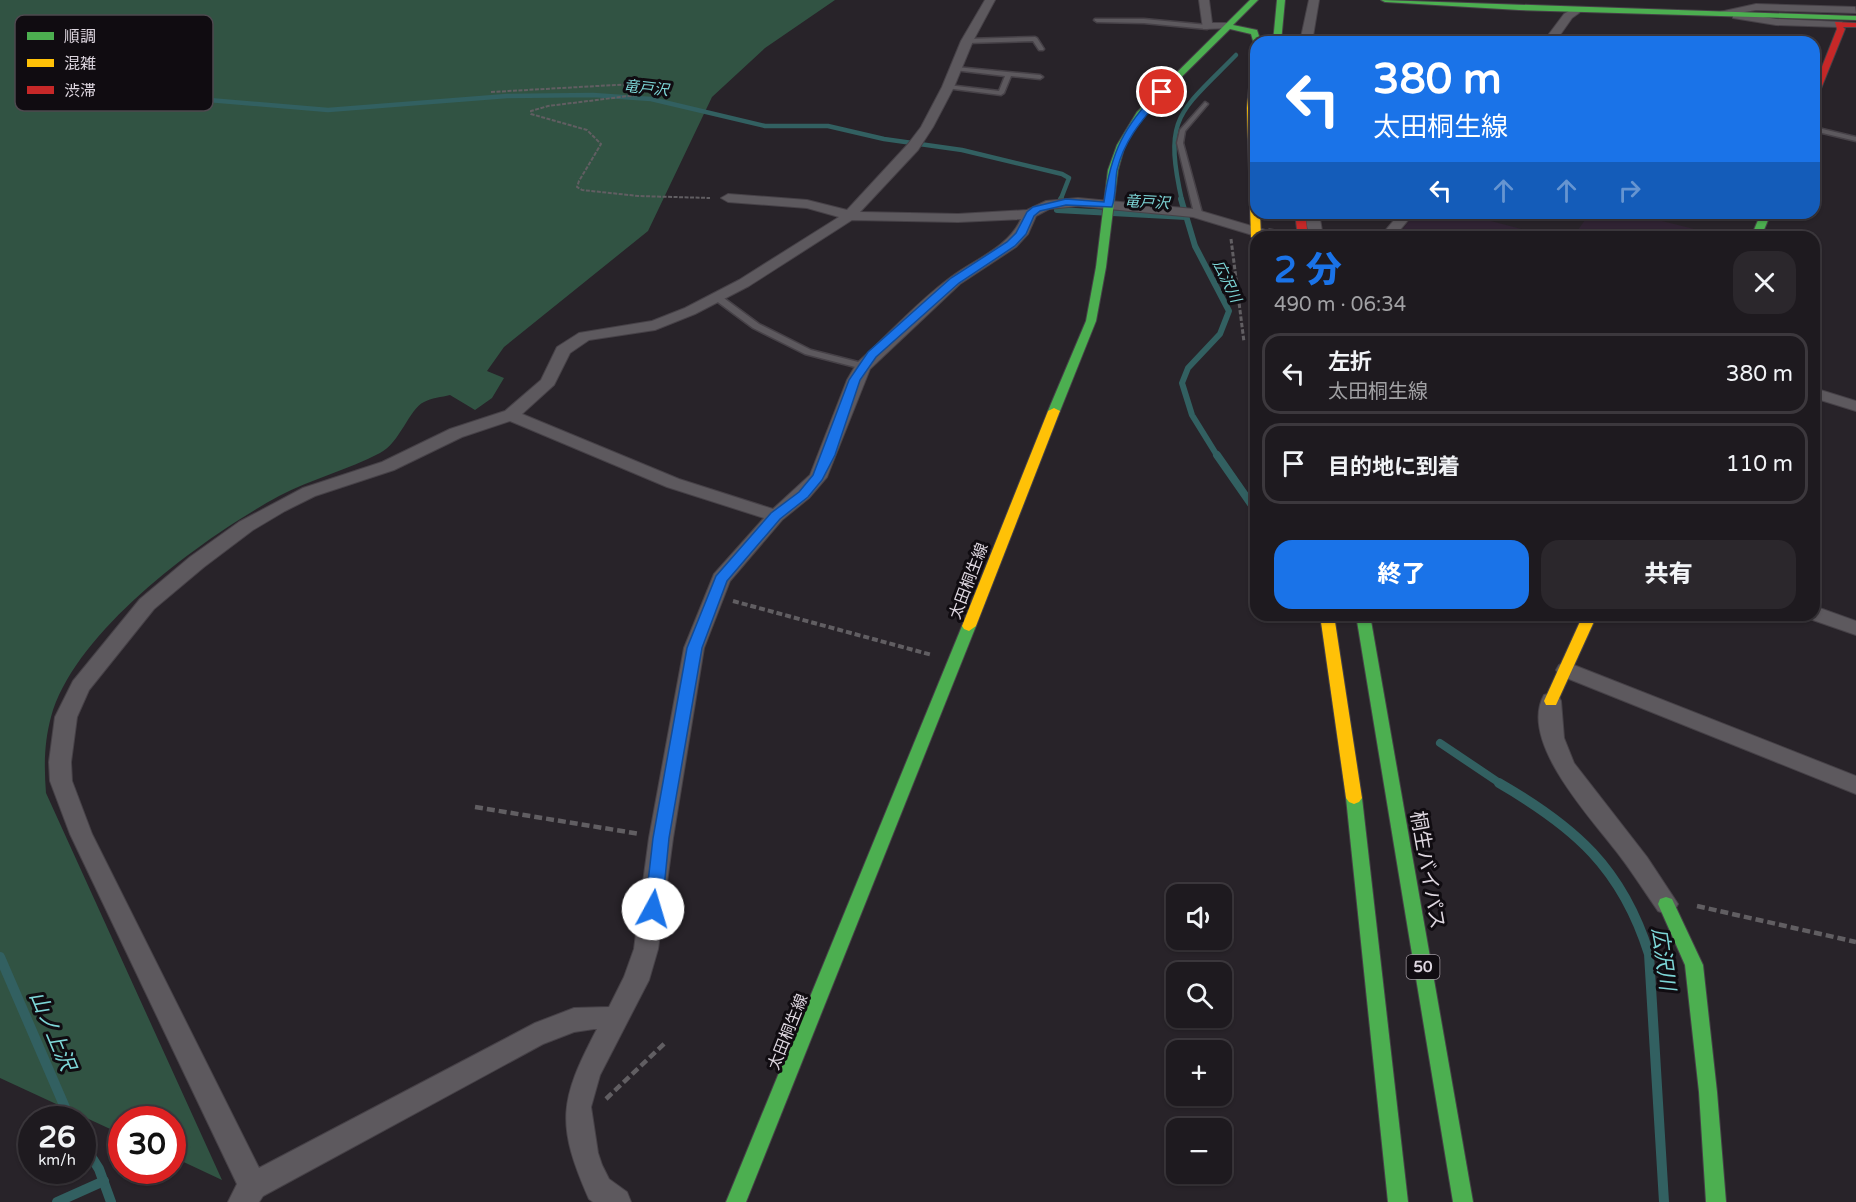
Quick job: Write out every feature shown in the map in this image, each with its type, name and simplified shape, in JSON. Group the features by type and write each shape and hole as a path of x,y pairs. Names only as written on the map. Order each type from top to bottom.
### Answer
{"main road":[{"name":"太田桐生線","path":"736,1202 917,761 1038,450 1091,321 1101,267 1113,170 1128,131 1140,114 1254,0"},
{"path":"1278,36 1281,0"},
{"path":"1296,36 1300,0"},
{"path":"1385,0 1517,4 1578,10 1856,18"},
{"path":"1856,1 1853,6 1856,10"},
{"path":"1820,81 1840,29 1838,24 1856,25"},
{"path":"1228,26 1254,32 1255,36"},
{"path":"1266,231 1273,219"},
{"path":"1328,621 1360,842 1398,1202"},
{"name":"桐生バイパス","path":"1364,621 1463,1202"},
{"path":"1551,701 1587,621"},
{"name":"50","path":"1383,652 1383,732"},
{"path":"1330,734 1360,842"},
{"path":"1666,904 1694,965 1708,1092 1716,1202"}],"street":[{"path":"616,1020 598,1016 579,1017 544,1031 247,1194 81,834 61,781 60,762 66,717 80,686 147,604 197,562 246,526 309,492 388,466 456,433 511,415 548,382 562,350 585,336 654,325 718,298 849,216 913,147 948,87 967,41 990,0"},
{"path":"1204,0 1207,27 1228,26"},
{"path":"1307,36 1314,0"},
{"path":"1720,13 1756,7 1856,10"},
{"path":"1553,36 1568,16 1578,10"},
{"path":"1720,13 1776,22 1838,24"},
{"path":"728,198 810,206 840,211 849,216 958,218 1030,214 1046,205 1066,202 1190,212 1251,231"},
{"path":"617,1202 598,1189 584,1153 578,1107 588,1072 616,1020 646,949 661,838 694,648 712,595 721,579 776,516 803,494 818,477 855,380 863,366 955,281 1011,244 1021,234 1030,214"},
{"path":"1392,231 1402,219"},
{"path":"1820,395 1856,406"},
{"path":"511,415 673,483 776,516"},
{"path":"1820,615 1856,628"},
{"path":"1566,670 1856,785"},
{"path":"1551,701 1549,726 1561,760 1575,784 1631,853 1666,904"}],"lane":[{"path":"1097,20 1144,21 1207,27"},
{"path":"967,41 1035,39 1041,49"},
{"path":"956,69 1040,77"},
{"path":"948,87 1001,93 1009,73"},
{"path":"1190,212 1180,143 1182,131 1205,104"},
{"path":"1820,130 1856,139"},
{"path":"718,298 756,326 808,352 863,366"}],"path":[{"path":"491,92 633,84 643,86 648,90 637,96 548,106 531,111 531,114 592,131 602,144 578,180 577,186 582,190 638,196 728,198"},
{"path":"1228,223 1244,342"},
{"path":"712,595 932,655"},
{"path":"475,807 661,838"},
{"path":"1666,904 1690,905 1856,942"},
{"path":"580,1124 665,1043"}],"shaded area":[{"path":"1410,219 1484,219 1528,231 1402,231"},
{"path":"1586,219 1654,219 1702,231 1577,231"}],"green space":[{"path":"0,0 835,0 765,48 712,97 648,231 504,347 487,371 504,378 492,398 475,410 450,395 424,402 393,442 380,453 279,496 180,561 146,589 86,652 65,684 51,717 46,746 46,793 222,1180 186,1163 186,1106 108,1106 108,1128 96,1122 96,1106 60,1106 0,1078"}],"waterway":[{"name":"広沢川","path":"1182,201 1174,150 1180,118 1201,90 1236,55"},
{"name":"竜戸沢","path":"213,100 328,110 507,96 593,95 651,99 765,126 828,126 884,139 962,150 1062,174 1069,178 1060,201"},
{"name":"竜戸沢","path":"1061,199 1057,210 1186,217"},
{"name":"広沢川","path":"1181,199 1195,246 1229,311 1220,334 1188,368 1182,383 1192,415 1218,457"},
{"name":"広沢川","path":"1217,455 1250,502"},
{"name":"広沢川","path":"1440,743 1501,784"},
{"name":"広沢川","path":"1499,783 1551,816 1592,853 1610,874 1625,897 1638,924 1649,954 1664,1202"},
{"name":"山ノ上沢","path":"0,957 64,1106"},
{"name":"山ノ上沢","path":"96,1164 103,1181"},
{"path":"57,1202 103,1181"},
{"name":"山ノ上沢","path":"103,1181 111,1202"}],"traffic: fast":[{"path":"1054,411 1091,321 1101,267 1113,170 1121,145 1140,114 1254,0"},
{"path":"1278,36 1281,0"},
{"path":"1385,0 1519,8 1856,18"},
{"path":"1228,26 1254,32 1255,36"},
{"path":"1758,231 1764,219"},
{"path":"1364,621 1463,1202"},
{"path":"736,1202 969,626"},
{"path":"1354,798 1398,1202"},
{"path":"1666,904 1694,965 1708,1092 1716,1202"}],"traffic: slow":[{"path":"1255,219 1256,231"},
{"path":"969,626 1054,411"},
{"path":"1328,621 1354,798"},
{"path":"1551,701 1587,621"}],"traffic: jam":[{"path":"1820,81 1841,29 1838,24 1856,25"},
{"path":"1301,219 1302,231"}],"route":[{"path":"653,909 661,838 694,648 712,595 721,579 776,516 803,494 818,477 855,380 872,355 965,273 985,263 1011,244 1021,234 1030,214 1037,209 1066,202 1108,205 1113,170 1121,145 1140,114 1162,92"}]}
